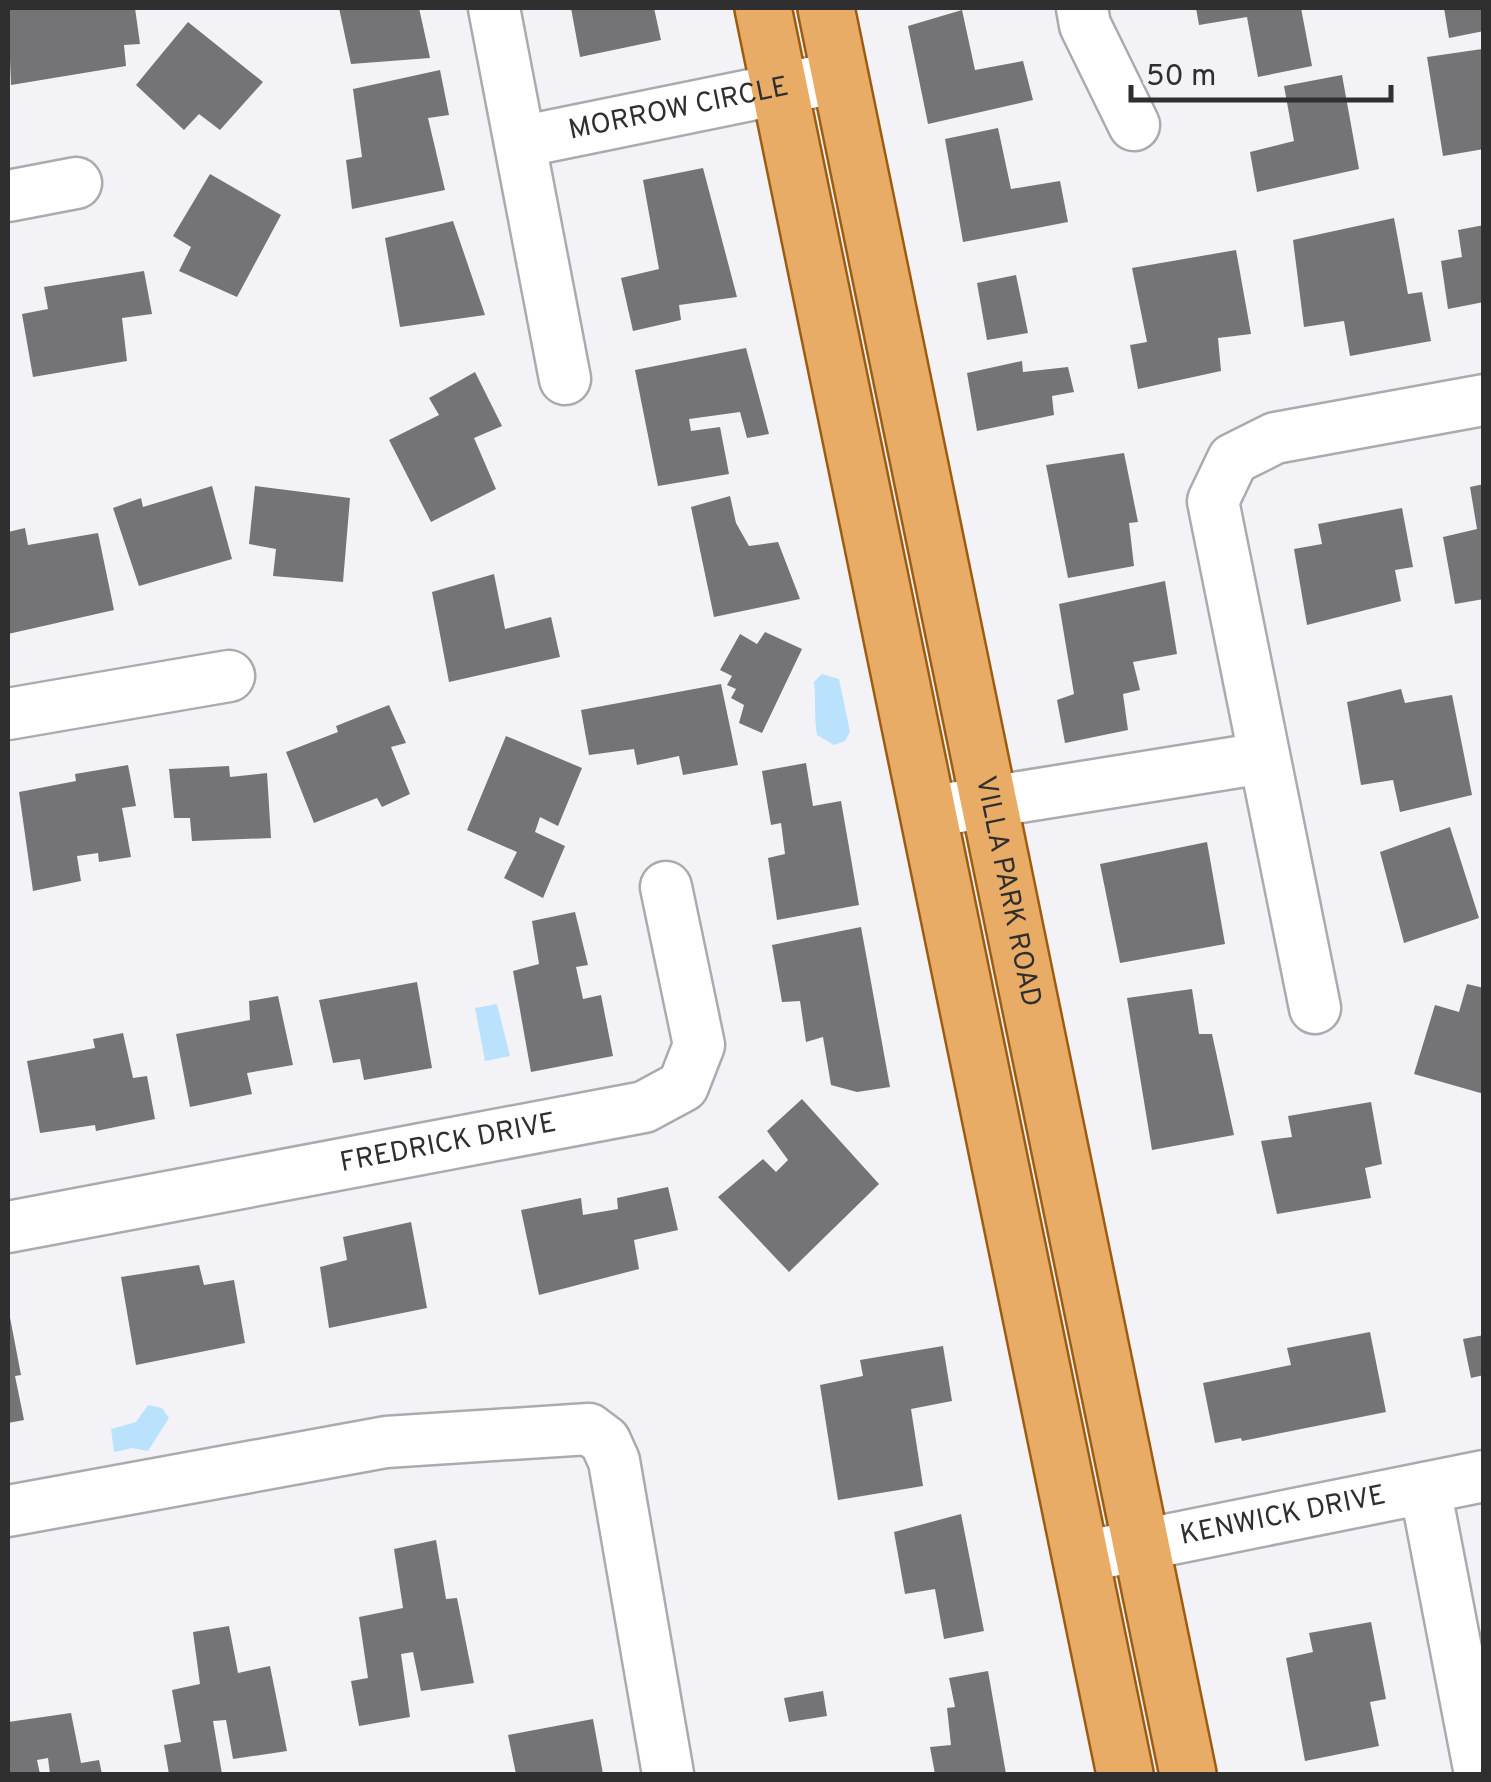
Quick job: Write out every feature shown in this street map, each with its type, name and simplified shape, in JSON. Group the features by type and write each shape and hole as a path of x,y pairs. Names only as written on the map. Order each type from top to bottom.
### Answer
{"main road":[{"path":"763,8 1125,1774"},
{"name":"VILLA PARK ROAD","path":"826,8 1188,1774"}],"street":[{"path":"494,8 565,379"},
{"path":"1082,8 1085,24 1134,125"},
{"name":"MORROW CIRCLE","path":"520,142 839,77"},
{"path":"8,196 76,184"},
{"path":"1316,1008 1213,501 1234,460 1276,438 1484,400"},
{"path":"8,714 229,676"},
{"path":"927,812 1263,758"},
{"name":"FREDRICK DRIVE","path":"8,1227 644,1107 683,1086 699,1045 666,887"},
{"path":"8,1511 386,1442 589,1430 605,1441 614,1461 668,1774"},
{"name":"KENWICK DRIVE","path":"1082,1557 1484,1476"},
{"path":"1425,1488 1480,1774"}],"water":[{"path":"822,674 839,679 850,732 845,741 834,745 817,735 814,682"},
{"path":"497,1004 510,1056 485,1061 475,1008"},
{"path":"148,1405 162,1408 169,1418 148,1451 132,1448 114,1452 111,1429 136,1422"}],"building":[{"path":"8,8 135,8 140,44 124,45 126,66 11,85"},
{"path":"339,8 419,8 430,58 351,64"},
{"path":"571,8 654,8 661,40 580,57"},
{"path":"1196,8 1301,8 1312,66 1258,77 1247,17 1199,25"},
{"path":"1444,8 1484,8 1484,31 1449,38"},
{"path":"962,10 975,70 1023,61 1033,100 928,124 908,26"},
{"path":"188,22 263,82 220,130 199,114 184,130 136,85"},
{"path":"1482,49 1484,149 1443,156 1427,57"},
{"path":"440,70 449,115 428,118 445,190 352,209 346,160 362,157 353,89"},
{"path":"1342,75 1359,169 1257,192 1250,152 1294,141 1284,86"},
{"path":"998,128 1011,189 1060,181 1068,222 963,242 945,139"},
{"path":"703,168 737,297 679,305 681,320 633,331 621,278 659,269 643,180"},
{"path":"210,174 281,215 237,297 179,271 191,247 173,236"},
{"path":"1394,218 1408,294 1422,292 1431,341 1350,356 1344,321 1304,327 1293,240"},
{"path":"453,221 485,315 400,327 385,238"},
{"path":"1484,225 1484,302 1448,309 1441,261 1462,257 1458,230"},
{"path":"1236,250 1251,334 1218,338 1221,371 1138,389 1130,345 1147,342 1132,268"},
{"path":"144,271 152,314 122,318 127,361 33,377 22,314 48,309 44,287"},
{"path":"1016,275 1028,333 987,340 977,283"},
{"path":"746,348 769,434 747,438 740,412 689,419 691,431 720,427 729,474 658,486 635,370"},
{"path":"1022,361 1023,372 1068,367 1074,392 1052,396 1054,415 977,431 967,373"},
{"path":"475,372 502,426 474,438 496,489 431,522 389,440 439,415 429,398"},
{"path":"1124,453 1138,522 1129,523 1134,566 1068,578 1046,465"},
{"path":"1484,484 1484,599 1455,604 1443,537 1477,529 1470,487"},
{"path":"212,486 232,559 139,586 113,508 141,498 143,507"},
{"path":"255,486 350,498 343,582 273,576 276,549 249,544"},
{"path":"730,496 736,523 749,546 778,542 800,599 714,617 691,507"},
{"path":"1402,508 1413,567 1395,570 1401,601 1307,625 1294,549 1322,544 1318,524"},
{"path":"25,528 28,545 98,533 114,610 8,634 8,532"},
{"path":"494,574 505,629 551,617 560,657 449,682 432,592"},
{"path":"1165,581 1177,654 1133,662 1140,690 1123,694 1128,730 1065,743 1057,700 1074,694 1059,604"},
{"path":"765,632 802,649 762,733 739,723 744,705 731,698 736,689 727,685 732,676 720,670 740,634 757,644"},
{"path":"721,684 738,765 683,775 679,756 637,765 634,749 589,755 581,710"},
{"path":"1401,689 1405,703 1452,695 1472,795 1400,812 1393,780 1361,785 1347,702"},
{"path":"389,705 406,743 391,747 410,794 382,807 377,798 314,823 286,752 338,732 336,726"},
{"path":"506,736 582,768 558,826 540,817 535,832 565,846 543,898 504,878 517,852 467,830"},
{"path":"806,763 813,806 841,801 859,905 777,920 768,858 785,854 781,823 771,825 762,771"},
{"path":"128,765 136,806 122,808 131,857 99,862 98,853 77,856 81,881 33,891 19,792 76,781 75,774"},
{"path":"229,766 230,777 267,773 271,838 192,841 190,818 174,818 169,769"},
{"path":"1450,827 1479,918 1404,943 1380,852"},
{"path":"1207,842 1225,944 1120,963 1100,864"},
{"path":"575,912 588,965 576,967 583,999 601,995 613,1056 531,1072 513,971 539,964 532,921"},
{"path":"861,927 890,1087 857,1092 831,1085 823,1037 806,1042 800,1001 782,1002 772,945"},
{"path":"417,982 432,1068 364,1080 360,1059 333,1063 319,1000"},
{"path":"1467,984 1484,988 1484,1094 1414,1074 1435,1005 1459,1012"},
{"path":"1192,989 1199,1034 1212,1034 1234,1135 1152,1150 1127,998"},
{"path":"278,996 293,1065 247,1073 252,1094 190,1107 176,1034 250,1020 249,1001"},
{"path":"123,1033 133,1078 147,1076 155,1119 96,1131 95,1125 40,1133 27,1061 95,1048 93,1039"},
{"path":"802,1099 879,1184 789,1272 718,1197 763,1159 776,1172 788,1160 767,1131"},
{"path":"1371,1102 1382,1164 1365,1168 1371,1198 1277,1214 1261,1141 1292,1137 1288,1116"},
{"path":"668,1187 678,1230 634,1240 639,1269 539,1295 521,1210 581,1198 583,1215 618,1209 617,1198"},
{"path":"411,1222 427,1308 329,1328 320,1267 347,1260 343,1237"},
{"path":"199,1265 204,1285 234,1280 245,1343 136,1365 121,1277"},
{"path":"8,1307 21,1375 15,1376 24,1420 8,1423"},
{"path":"1370,1332 1386,1412 1215,1443 1203,1383 1291,1365 1287,1348"},
{"path":"1484,1335 1484,1375 1471,1378 1463,1339"},
{"path":"943,1346 952,1401 911,1409 923,1486 838,1500 820,1385 863,1376 860,1360"},
{"path":"961,1514 984,1631 944,1639 935,1589 905,1594 894,1532"},
{"path":"436,1540 446,1599 457,1598 474,1683 421,1691 413,1652 401,1654 410,1717 359,1726 351,1681 368,1678 359,1617 403,1608 394,1549"},
{"path":"1371,1622 1386,1699 1370,1702 1379,1746 1305,1761 1286,1658 1313,1652 1309,1633"},
{"path":"229,1626 238,1673 270,1666 287,1751 233,1759 226,1720 213,1721 222,1774 169,1774 164,1745 181,1742 172,1690 200,1684 193,1632"},
{"path":"988,1671 1006,1774 935,1774 930,1747 951,1745 947,1708 955,1707 949,1678"},
{"path":"823,1691 827,1716 789,1722 784,1698"},
{"path":"71,1713 81,1763 99,1760 102,1774 50,1774 48,1758 37,1760 40,1774 8,1774 8,1722"},
{"path":"593,1719 603,1774 516,1774 508,1735"}]}
